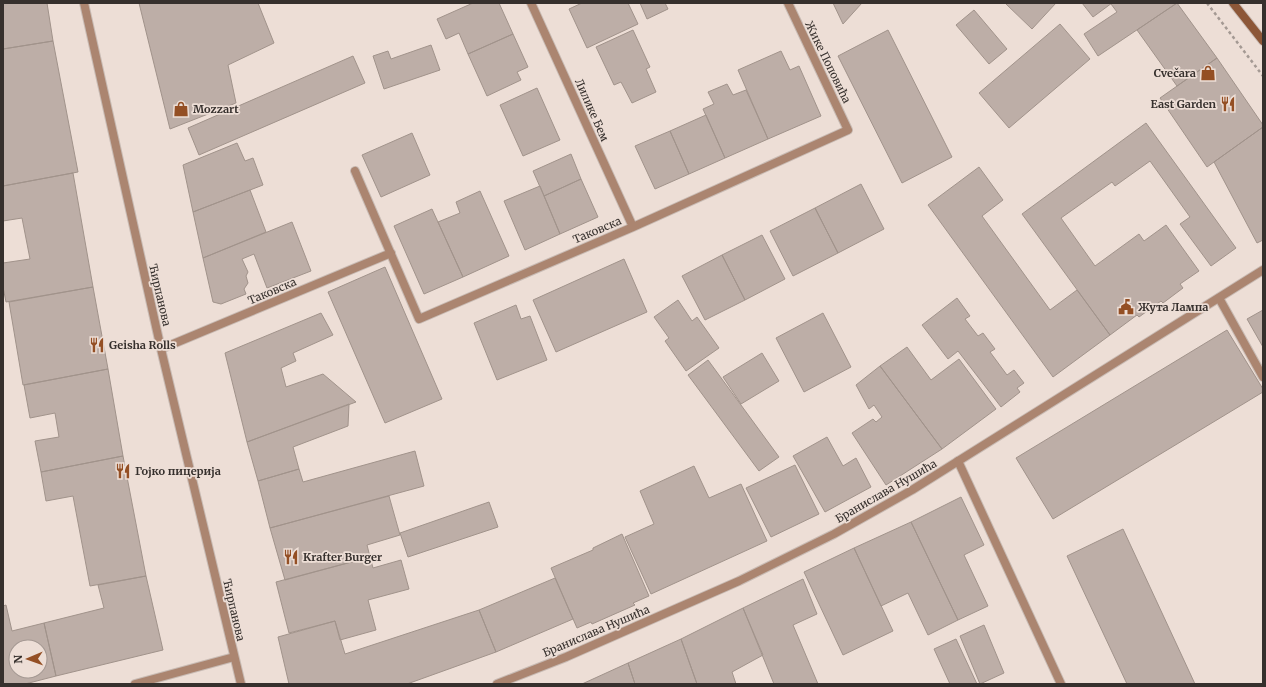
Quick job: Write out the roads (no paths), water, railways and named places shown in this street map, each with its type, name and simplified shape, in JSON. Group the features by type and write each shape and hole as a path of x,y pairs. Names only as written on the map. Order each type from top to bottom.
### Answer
{"main road":[{"path":"1233,3 1263,41"}],"street":[{"name":"Ћирпанова","path":"84,3 161,349 241,684"},
{"name":"Лилике Бем","path":"532,3 633,227"},
{"name":"Жике Поповића","path":"788,3 848,130"},
{"name":"Таковска","path":"355,171 419,319 633,227 848,130"},
{"name":"Таковска","path":"161,349 391,253"},
{"name":"Бранислава Нушића","path":"497,684 740,581 834,534 912,490 1263,270"},
{"path":"1219,298 1263,377"},
{"path":"958,461 1061,684"},
{"path":"135,684 234,657"}],"place":[{"name":"Cvečara","path":"1208,73"},
{"name":"East Garden","path":"1228,104"},
{"name":"Mozzart","path":"181,109"},
{"name":"Жута Лампа","path":"1126,307"},
{"name":"Geisha Rolls","path":"97,345"},
{"name":"Гојко пицерија","path":"123,471"},
{"name":"Krafter Burger","path":"291,557"}]}
